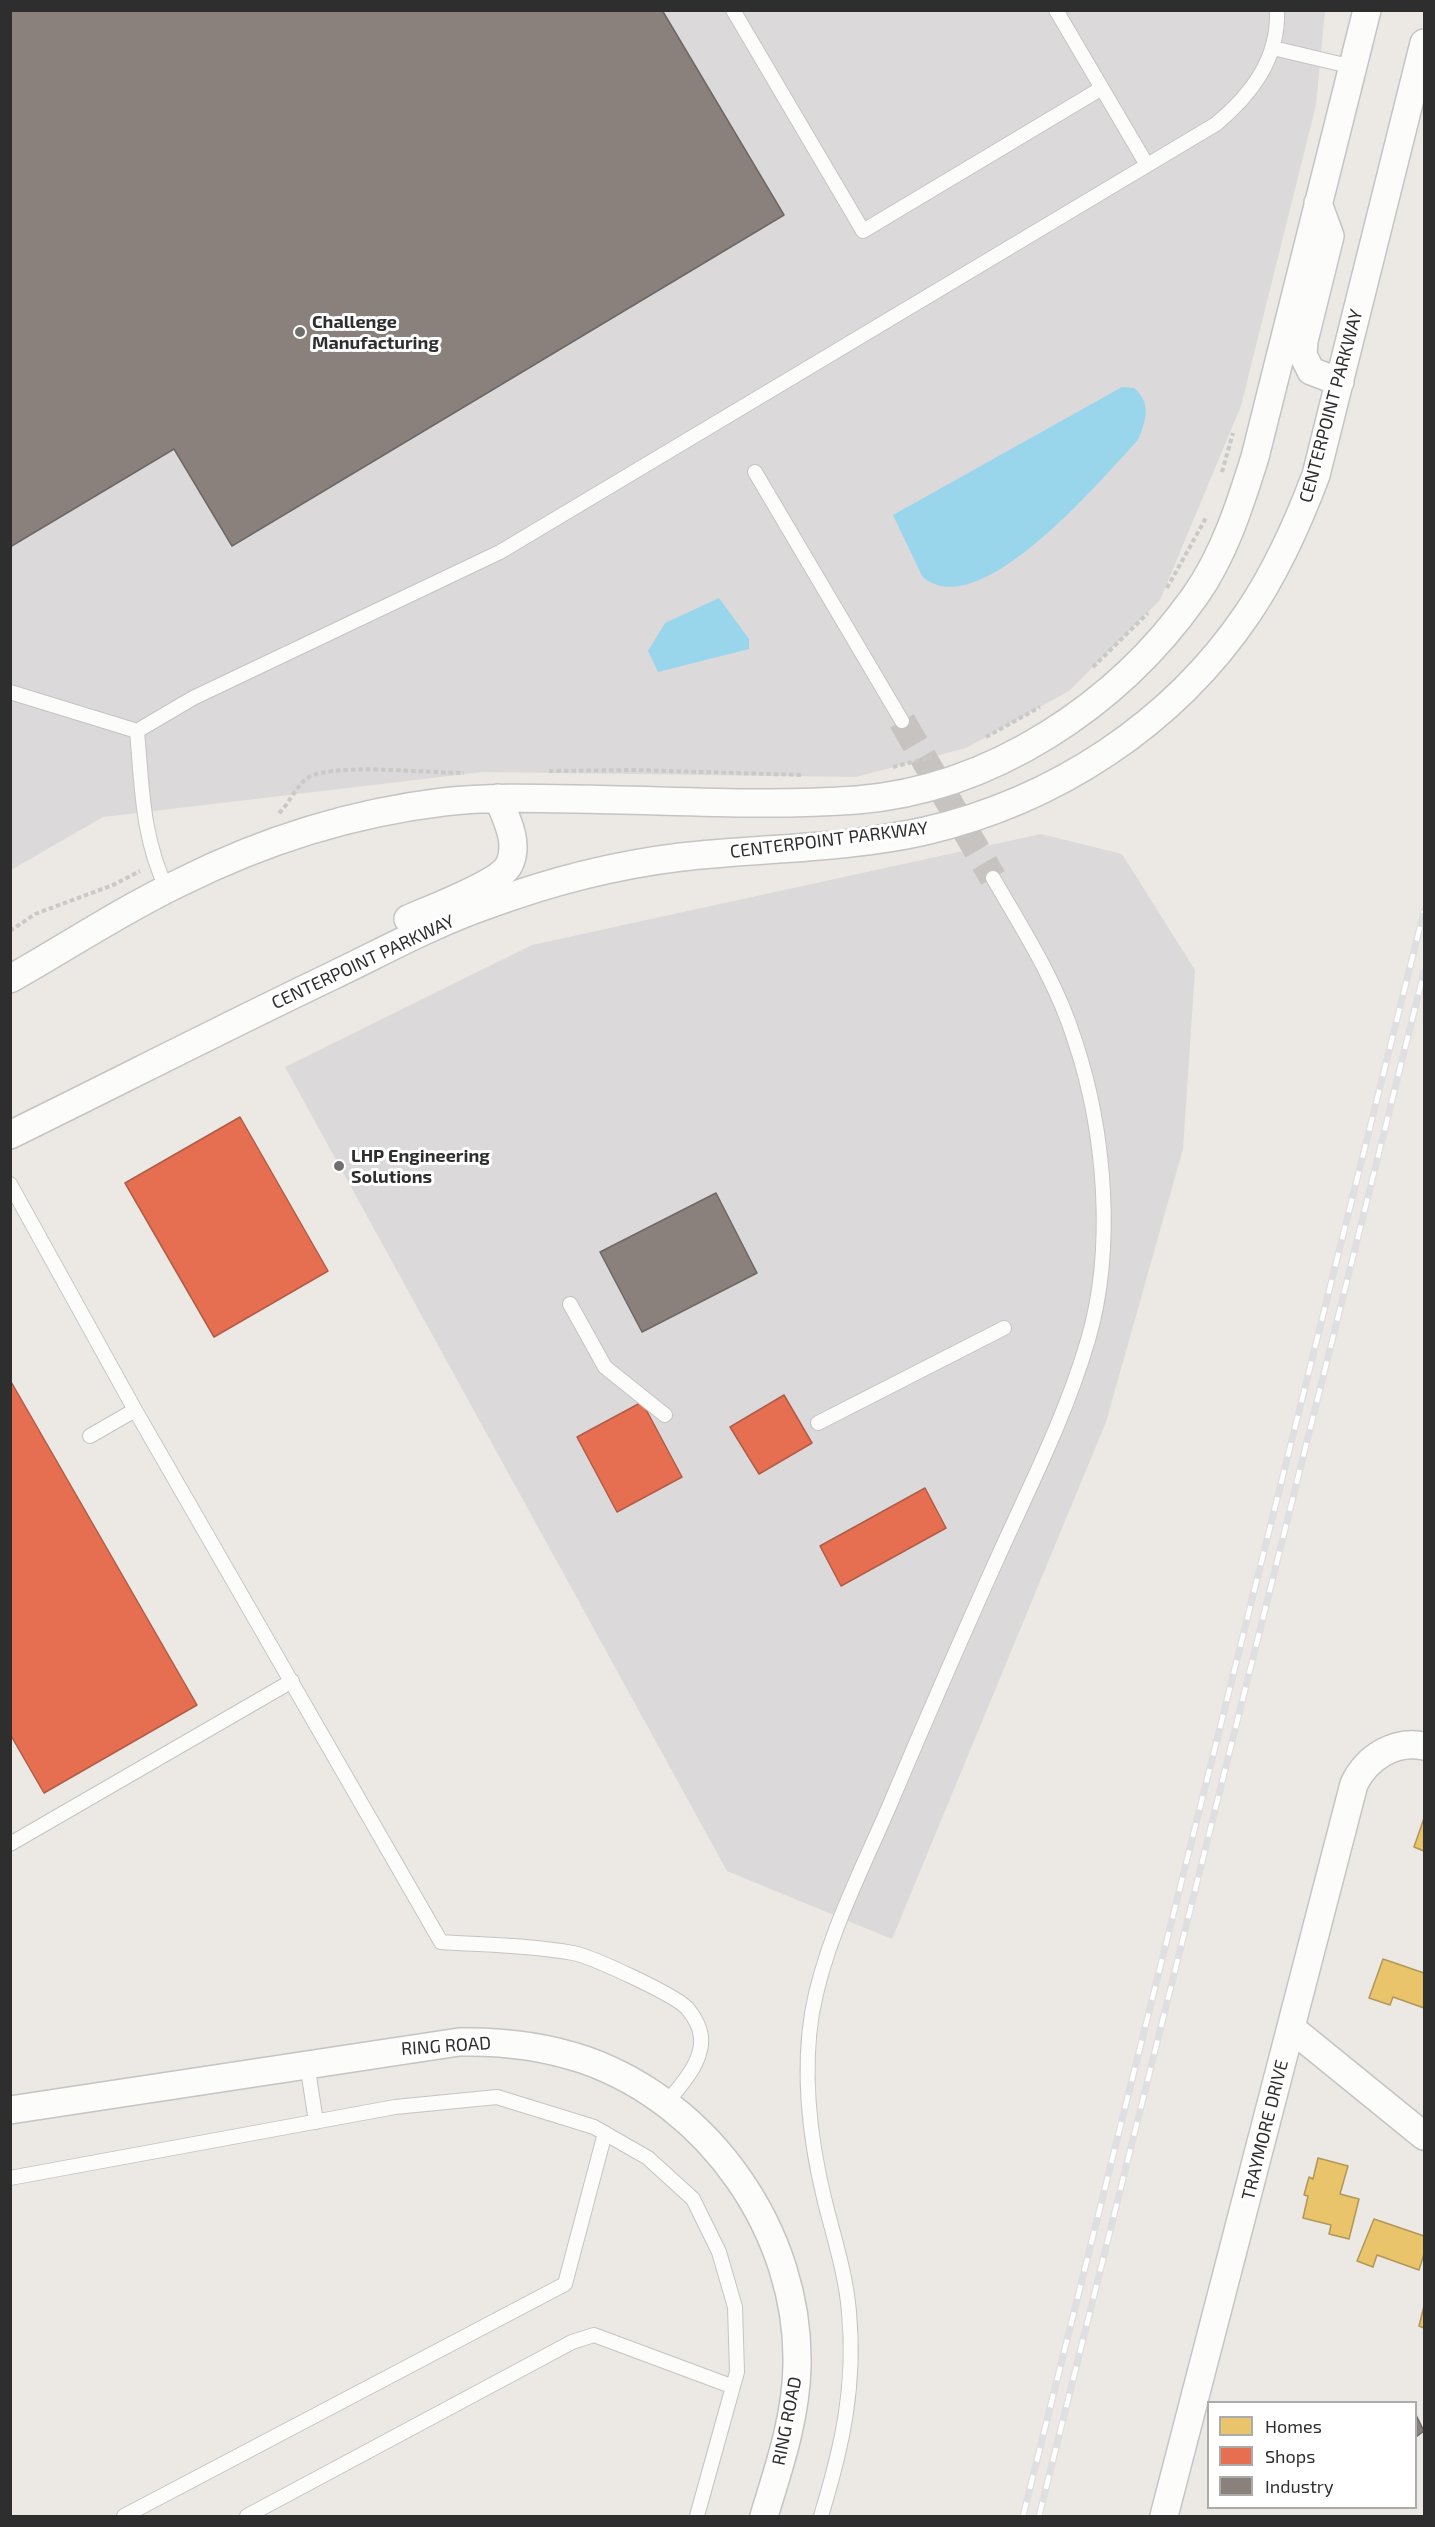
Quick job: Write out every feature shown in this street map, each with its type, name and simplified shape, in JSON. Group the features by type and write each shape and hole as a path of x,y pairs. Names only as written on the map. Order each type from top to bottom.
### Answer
{"street":[{"name":"CENTERPOINT PARKWAY","path":"10,979 167,889 267,844 345,819 444,802 498,798 789,802 860,800 917,789 968,775 1038,741 1086,709 1139,663 1195,596 1218,556 1239,509 1256,457 1367,10"},
{"name":"CENTERPOINT PARKWAY","path":"10,1136 395,945 485,905 614,868 678,857 860,841 922,831 987,814 1044,790 1096,761 1138,730 1172,701 1209,662 1247,614 1278,562 1304,507 1316,475 1425,43"},
{"path":"1318,203 1330,236 1304,341 1303,355 1311,370 1340,382"},
{"path":"198,1042 262,992 382,931 494,880 509,865 512,846 511,828 498,798"},
{"name":"TRAYMORE DRIVE","path":"1164,2517 1354,1784 1363,1770 1381,1753 1400,1746 1425,1746"},
{"path":"1291,2028 1425,2136"},
{"name":"RING ROAD","path":"10,2110 432,2044 459,2042 502,2043 545,2049 587,2061 627,2079 666,2104 713,2146 746,2190 771,2238 791,2300 796,2343 796,2386 784,2450 764,2517"}],"lane":[{"path":"733,10 863,231 1102,88"},
{"path":"1056,10 1148,165"},
{"path":"10,692 137,731 193,698 500,552 1216,124 1234,109 1264,70 1273,48 1277,10"},
{"path":"1273,48 1353,67"},
{"path":"755,472 902,721"},
{"path":"137,731 146,831 155,863 167,889"},
{"path":"821,2517 844,2433 851,2350 849,2310 843,2271 814,2146 807,2074 808,2046 815,2000 823,1967 840,1921 940,1687 1062,1413 1090,1335 1099,1291 1103,1189 1099,1141 1088,1084 1075,1038 1060,999 1032,944 993,879"},
{"path":"10,1184 25,1215 135,1410 441,1942 559,1951 585,1956 685,2006 698,2026 701,2038 700,2051 695,2063 666,2104"},
{"path":"570,1304 605,1367 665,1415"},
{"path":"818,1423 1004,1328"},
{"path":"90,1436 135,1410"},
{"path":"10,1844 292,1681"},
{"path":"307,2063 316,2122"},
{"path":"10,2178 395,2107 497,2097 594,2127 648,2158 693,2199 719,2252 735,2307 736,2372 697,2517"},
{"path":"124,2517 565,2284 605,2133"},
{"path":"247,2517 572,2342 594,2335 731,2386"}],"path":[{"path":"1221,473 1234,429"},
{"path":"1166,590 1211,507"},
{"path":"1086,675 1152,608"},
{"path":"976,742 1048,703"},
{"path":"889,768 933,757"},
{"path":"272,819 282,810 306,778 314,775 372,770 472,772"},
{"path":"541,771 634,770 809,776"},
{"path":"10,931 35,914 113,885"}],"shaded area":[{"path":"11,11 1325,11 1316,105 1241,406 1160,600 1069,691 966,748 856,777 483,772 103,817 11,870"},
{"path":"1041,834 1122,854 1195,970 1183,1149 1106,1422 892,1939 727,1871 285,1067 532,945"}],"water":[{"path":"1122,387 1134,388 1140,394 1145,406 1145,419 1138,440 1069,513 1038,542 1005,566 974,582 946,587 922,576 893,515"},
{"path":"719,598 749,639 749,649 658,672 648,651 665,623"}],"building: Homes":[{"path":"1424,1818 1424,1851 1414,1847"},
{"path":"1383,1959 1424,1973 1424,2008 1393,1997 1390,2005 1369,1998"},
{"path":"1318,2158 1348,2166 1340,2194 1359,2199 1349,2239 1329,2234 1331,2225 1303,2218 1308,2196 1304,2195 1309,2177 1313,2179"},
{"path":"1374,2219 1424,2236 1424,2254 1419,2270 1377,2255 1373,2267 1357,2261"},
{"path":"1424,2306 1424,2328 1419,2326"}],"building: Shops":[{"path":"240,1117 328,1271 214,1337 125,1183"},
{"path":"10,1380 197,1705 44,1793 10,1734"},
{"path":"784,1395 812,1443 759,1474 730,1427"},
{"path":"642,1402 682,1477 617,1512 577,1437"},
{"path":"925,1488 946,1528 841,1586 820,1546"}],"building: Industry":[{"name":"Challenge Manufacturing","path":"10,10 662,10 784,215 232,546 174,449 10,547"},
{"path":"716,1193 757,1273 642,1332 600,1252"},
{"path":"1417,2417 1424,2431 1417,2436"}],"tunnel":[{"path":"902,721 993,878"}],"railway":[{"path":"1023,2516 1424,911"},
{"path":"1039,2516 1424,972"}],"place":[{"name":"Challenge Manufacturing","path":"300,332"},
{"name":"LHP Engineering Solutions","path":"339,1166"}]}
